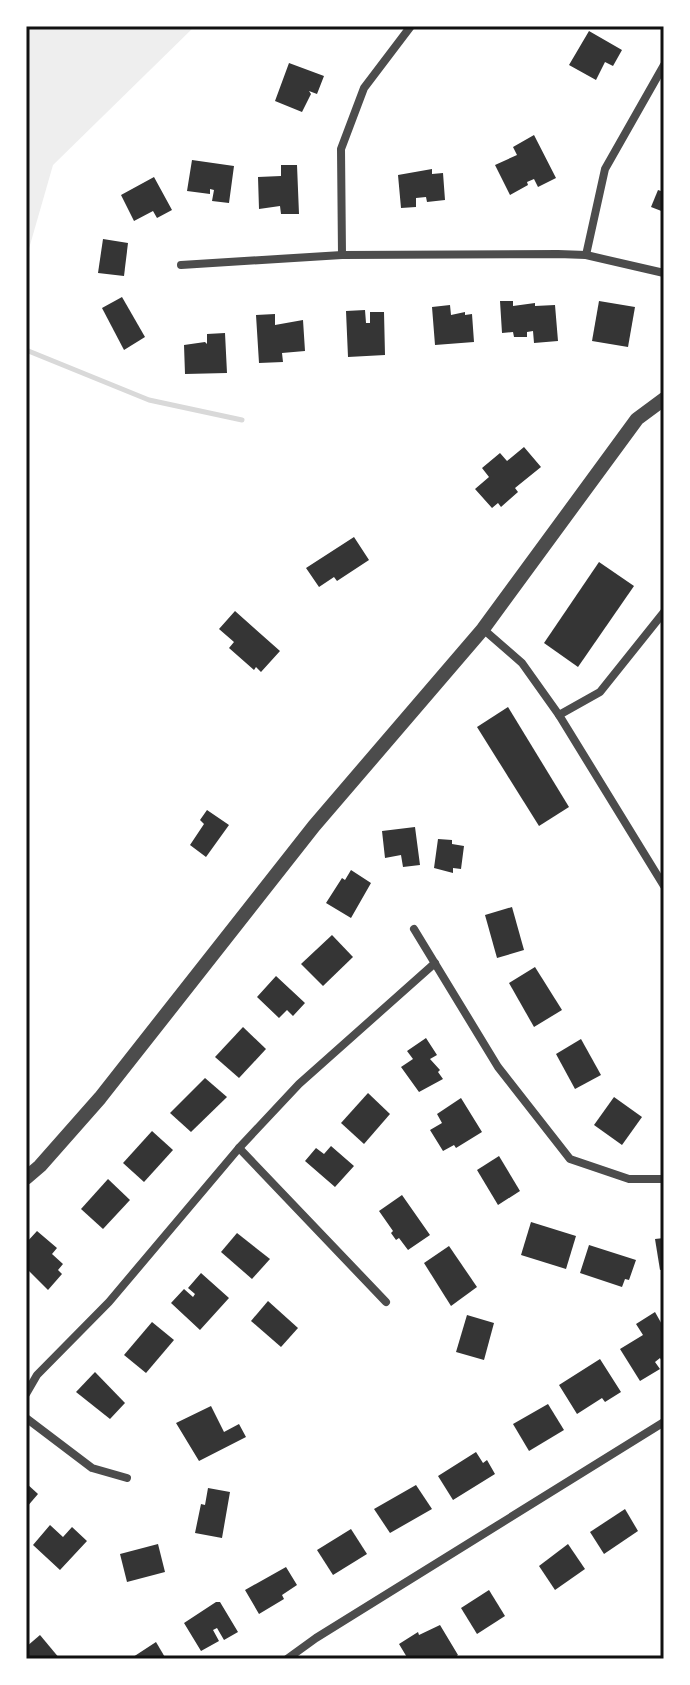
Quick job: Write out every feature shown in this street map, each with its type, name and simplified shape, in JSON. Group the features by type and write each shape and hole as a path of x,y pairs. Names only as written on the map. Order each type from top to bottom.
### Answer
{"street":[{"path":"342,255 341,149 364,88 411,26"},
{"path":"586,255 605,169 664,65"},
{"path":"181,265 342,255 586,255 664,273"},
{"path":"26,1178 100,1098 314,826 483,629 637,419 664,399"},
{"path":"559,715 600,692 664,612"},
{"path":"483,629 522,663 559,715 664,886"},
{"path":"414,929 498,1067 570,1159 629,1179 664,1179"},
{"path":"26,1394 37,1375 109,1302 239,1148 299,1084 435,963"},
{"path":"239,1148 386,1302"},
{"path":"26,1418 92,1468 127,1478"},
{"path":"287,1659 664,1422"}],"shaded area":[{"path":"26,26 195,26 53,165 26,259"}],"building":[{"path":"589,31 622,50 613,66 605,62 596,80 569,65"},
{"path":"289,63 324,76 317,94 309,91 311,94 302,112 275,101"},
{"path":"534,135 556,178 538,187 534,179 510,195 495,165 517,155 513,147"},
{"path":"192,160 234,166 229,203 212,201 214,190 210,189 210,194 187,191"},
{"path":"281,165 297,165 299,214 281,214 280,206 259,209 258,177 281,176"},
{"path":"432,169 432,174 443,173 445,200 427,202 426,197 416,198 416,207 401,208 398,175"},
{"path":"154,177 172,210 157,218 153,211 134,221 121,195"},
{"path":"658,190 664,192 664,212 651,207"},
{"path":"103,239 128,243 124,276 98,273"},
{"path":"122,297 145,337 124,350 102,308"},
{"path":"500,301 513,301 513,306 535,303 535,306 555,305 558,341 534,343 533,331 527,332 527,337 514,337 513,332 502,333"},
{"path":"599,301 635,307 628,347 592,341"},
{"path":"450,305 451,315 472,314 474,342 435,345 432,307"},
{"path":"365,310 366,323 370,323 370,312 384,312 385,355 348,357 346,311"},
{"path":"275,314 275,325 303,320 305,351 282,353 283,362 259,363 256,315"},
{"path":"225,333 227,373 185,374 184,345 207,344 207,334"},
{"path":"524,447 541,467 515,488 518,492 501,507 498,503 492,508 475,489 489,477 482,468 500,453 507,461"},
{"path":"354,537 369,560 337,581 334,577 319,587 306,568"},
{"path":"599,562 634,586 578,667 544,643"},
{"path":"235,611 280,651 261,672 256,667 254,670 229,648 234,642 219,629"},
{"path":"508,707 569,807 539,826 477,727"},
{"path":"207,810 229,825 206,857 190,845 204,824 200,820"},
{"path":"415,827 420,865 403,867 401,855 385,858 382,831"},
{"path":"438,839 452,840 452,844 464,846 461,869 453,868 453,873 434,868"},
{"path":"351,870 371,883 351,918 326,903"},
{"path":"512,907 524,950 497,958 485,915"},
{"path":"332,935 353,957 323,986 301,964"},
{"path":"535,967 562,1010 534,1027 509,983"},
{"path":"276,976 305,1003 293,1016 287,1010 279,1018 257,997"},
{"path":"243,1027 266,1049 239,1078 215,1057"},
{"path":"426,1038 437,1055 430,1059 443,1079 419,1092 401,1067 413,1059 407,1051"},
{"path":"581,1039 601,1075 575,1089 556,1054"},
{"path":"205,1078 227,1097 191,1132 170,1113"},
{"path":"368,1093 390,1114 364,1144 341,1123"},
{"path":"614,1097 642,1117 622,1145 594,1125"},
{"path":"461,1098 482,1132 456,1148 454,1145 443,1151 430,1130 442,1123 437,1114"},
{"path":"152,1131 173,1150 144,1182 123,1163"},
{"path":"331,1146 354,1166 335,1187 305,1161 316,1148 324,1154"},
{"path":"499,1156 520,1191 498,1205 477,1170"},
{"path":"108,1179 130,1200 103,1229 81,1209"},
{"path":"402,1195 430,1235 408,1250 399,1238 396,1240 379,1211"},
{"path":"531,1222 576,1236 566,1269 521,1255"},
{"path":"37,1231 57,1248 52,1254 63,1264 58,1270 62,1274 48,1290 26,1268 26,1243"},
{"path":"237,1233 270,1259 252,1279 221,1252"},
{"path":"664,1238 664,1269 660,1270 655,1239"},
{"path":"589,1245 636,1260 629,1280 625,1279 622,1287 580,1273"},
{"path":"449,1246 477,1287 451,1306 424,1263"},
{"path":"201,1273 229,1298 200,1330 171,1303 184,1289 193,1297 195,1294 188,1288"},
{"path":"268,1301 298,1328 281,1347 251,1321"},
{"path":"655,1312 664,1328 664,1365 660,1358 655,1362 660,1369 640,1381 620,1349 643,1335 636,1324"},
{"path":"467,1315 494,1323 484,1360 456,1352"},
{"path":"152,1322 174,1340 146,1373 124,1355"},
{"path":"600,1359 621,1392 605,1402 602,1398 577,1414 559,1385"},
{"path":"95,1372 125,1403 110,1419 76,1392"},
{"path":"548,1404 564,1430 529,1451 513,1424"},
{"path":"211,1406 224,1432 239,1424 246,1437 199,1461 176,1423"},
{"path":"476,1452 483,1463 487,1460 495,1474 453,1500 438,1476"},
{"path":"26,1483 38,1494 26,1508"},
{"path":"416,1485 432,1509 390,1533 374,1509"},
{"path":"208,1488 230,1492 222,1538 195,1533"},
{"path":"625,1509 638,1531 604,1554 590,1532"},
{"path":"50,1525 63,1537 72,1527 87,1541 60,1570 33,1545"},
{"path":"351,1529 367,1554 333,1575 317,1550"},
{"path":"158,1544 165,1572 127,1582 120,1554"},
{"path":"568,1544 585,1569 555,1590 539,1566"},
{"path":"286,1567 297,1585 282,1595 284,1599 259,1614 245,1590"},
{"path":"489,1590 505,1616 477,1634 461,1608"},
{"path":"220,1602 238,1632 224,1640 217,1628 213,1630 219,1641 201,1651 184,1623"},
{"path":"440,1625 458,1655 453,1659 408,1659 399,1644 418,1632 419,1635"},
{"path":"40,1635 60,1659 26,1659 26,1647"},
{"path":"156,1642 166,1659 130,1659"}],"waterway":[{"path":"26,350 149,400 242,420"}]}
